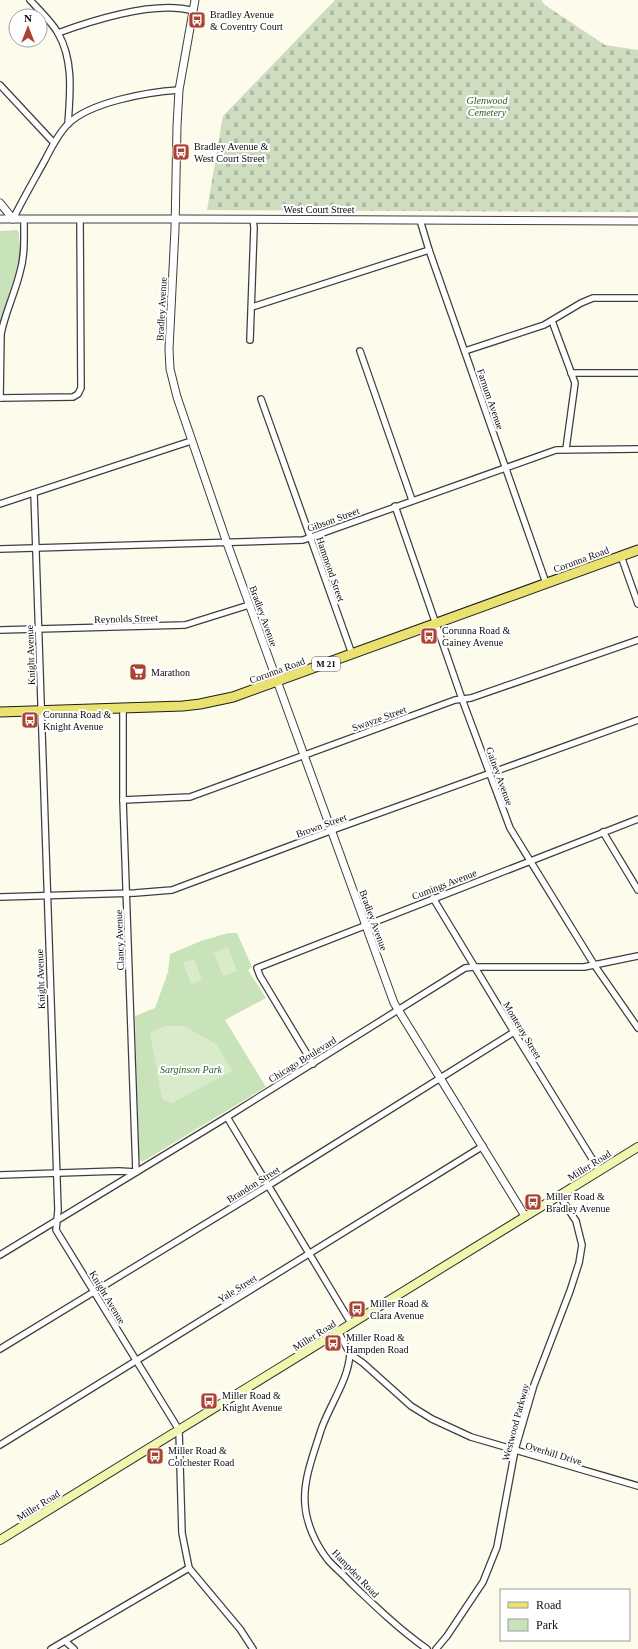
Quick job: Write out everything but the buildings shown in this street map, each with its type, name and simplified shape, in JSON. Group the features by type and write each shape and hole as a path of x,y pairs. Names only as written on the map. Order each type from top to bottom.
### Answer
{"main road":[{"name":"Corunna Road","path":"0,712 200,704 233,697 638,550"},
{"name":"Miller Road","path":"0,1540 638,1147"}],"street":[{"path":"30,0 58,33 66,52 70,72 68,124"},
{"name":"Bradley Avenue","path":"195,0 179,90 177,126 175,218 169,349 170,369 177,397 191,441 330,831 394,1002 525,1216"},
{"path":"58,33 91,21 125,13 158,9 184,9 193,12"},
{"path":"0,86 54,143"},
{"path":"0,203 13,219 54,143 68,124 80,115 101,105 124,98 179,90"},
{"name":"West Court Street","path":"0,219 175,218 638,221"},
{"path":"24,220 21,271 1,334 0,398 73,396 78,394 81,388 80,219"},
{"path":"250,340 254,228 253,219"},
{"name":"Farnum Avenue","path":"420,220 429,250 546,583"},
{"path":"252,307 429,250"},
{"path":"465,351 544,325 593,298 638,298"},
{"path":"552,321 575,383 566,449"},
{"path":"360,351 412,500"},
{"path":"572,373 638,373"},
{"name":"Hammond Street","path":"261,399 352,654"},
{"path":"0,504 191,441"},
{"name":"Gibson Street","path":"0,549 303,540 556,450 638,449"},
{"name":"Knight Avenue","path":"34,493 56,1173 56,1230 179,1430"},
{"name":"Gainey Avenue","path":"395,506 437,623 462,699 510,828 595,966 638,1028"},
{"path":"621,556 638,604"},
{"name":"Reynolds Street","path":"0,630 185,625 249,605"},
{"name":"Swayze Street","path":"123,800 190,797 455,700 471,698 638,640"},
{"name":"Clancy Avenue","path":"123,708 123,800 136,1172"},
{"name":"Brown Street","path":"0,897 172,890 330,831 638,720"},
{"name":"Cumings Avenue","path":"312,1064 260,976 257,968 638,819"},
{"path":"603,832 638,890"},
{"name":"Monteray Street","path":"433,898 599,1170"},
{"name":"Chicago Boulevard","path":"0,1255 227,1117 465,968 584,967 595,966 638,956"},
{"name":"Brandon Street","path":"0,1349 268,1186 514,1032"},
{"path":"227,1117 351,1323"},
{"name":"Yale Street","path":"0,1445 482,1146"},
{"path":"0,1175 136,1172"},
{"name":"Westwood Parkway","path":"436,1649 447,1636 479,1589 497,1547 515,1450 534,1385 570,1291 579,1263 582,1244 576,1221 559,1195"},
{"name":"Overhill Drive","path":"338,1331 350,1354 363,1362 410,1406 432,1419 465,1435 638,1486"},
{"name":"Hampden Road","path":"350,1354 348,1368 324,1420 312,1460 306,1488 305,1504 308,1520 314,1536 327,1559 367,1599 427,1649"},
{"path":"179,1430 182,1533 189,1568 240,1629 253,1649"},
{"path":"51,1649 189,1568"},
{"path":"65,1641 74,1649"}],"green space":[{"name":"Glenwood Cemetery","path":"335,0 541,0 545,5 605,45 638,50 638,212 207,210 223,116"},
{"path":"17,230 19,233 19,258 0,323 0,231"},
{"name":"Sarginson Park","path":"228,933 237,933 252,967 248,970 266,998 225,1020 266,1087 142,1162 139,1158 135,1016 155,1008 168,972 170,954 201,941"},
{"path":"228,947 237,971 223,976 214,953"},
{"path":"194,959 202,980 191,984 183,962"},
{"path":"164,1026 184,1026 217,1045 232,1071 172,1103 162,1099 150,1033"}],"place":[{"name":"Bradley Avenue & Coventry Court","path":"197,20"},
{"name":"Bradley Avenue & West Court Street","path":"181,152"},
{"name":"Corunna Road & Gainey Avenue","path":"429,636"},
{"name":"Marathon","path":"138,672"},
{"name":"Corunna Road & Knight Avenue","path":"30,720"},
{"name":"Miller Road & Bradley Avenue","path":"533,1202"},
{"name":"Miller Road & Clara Avenue","path":"357,1309"},
{"name":"Miller Road & Hampden Road","path":"333,1343"},
{"name":"Miller Road & Knight Avenue","path":"209,1401"},
{"name":"Miller Road & Colchester Road","path":"155,1456"}]}
